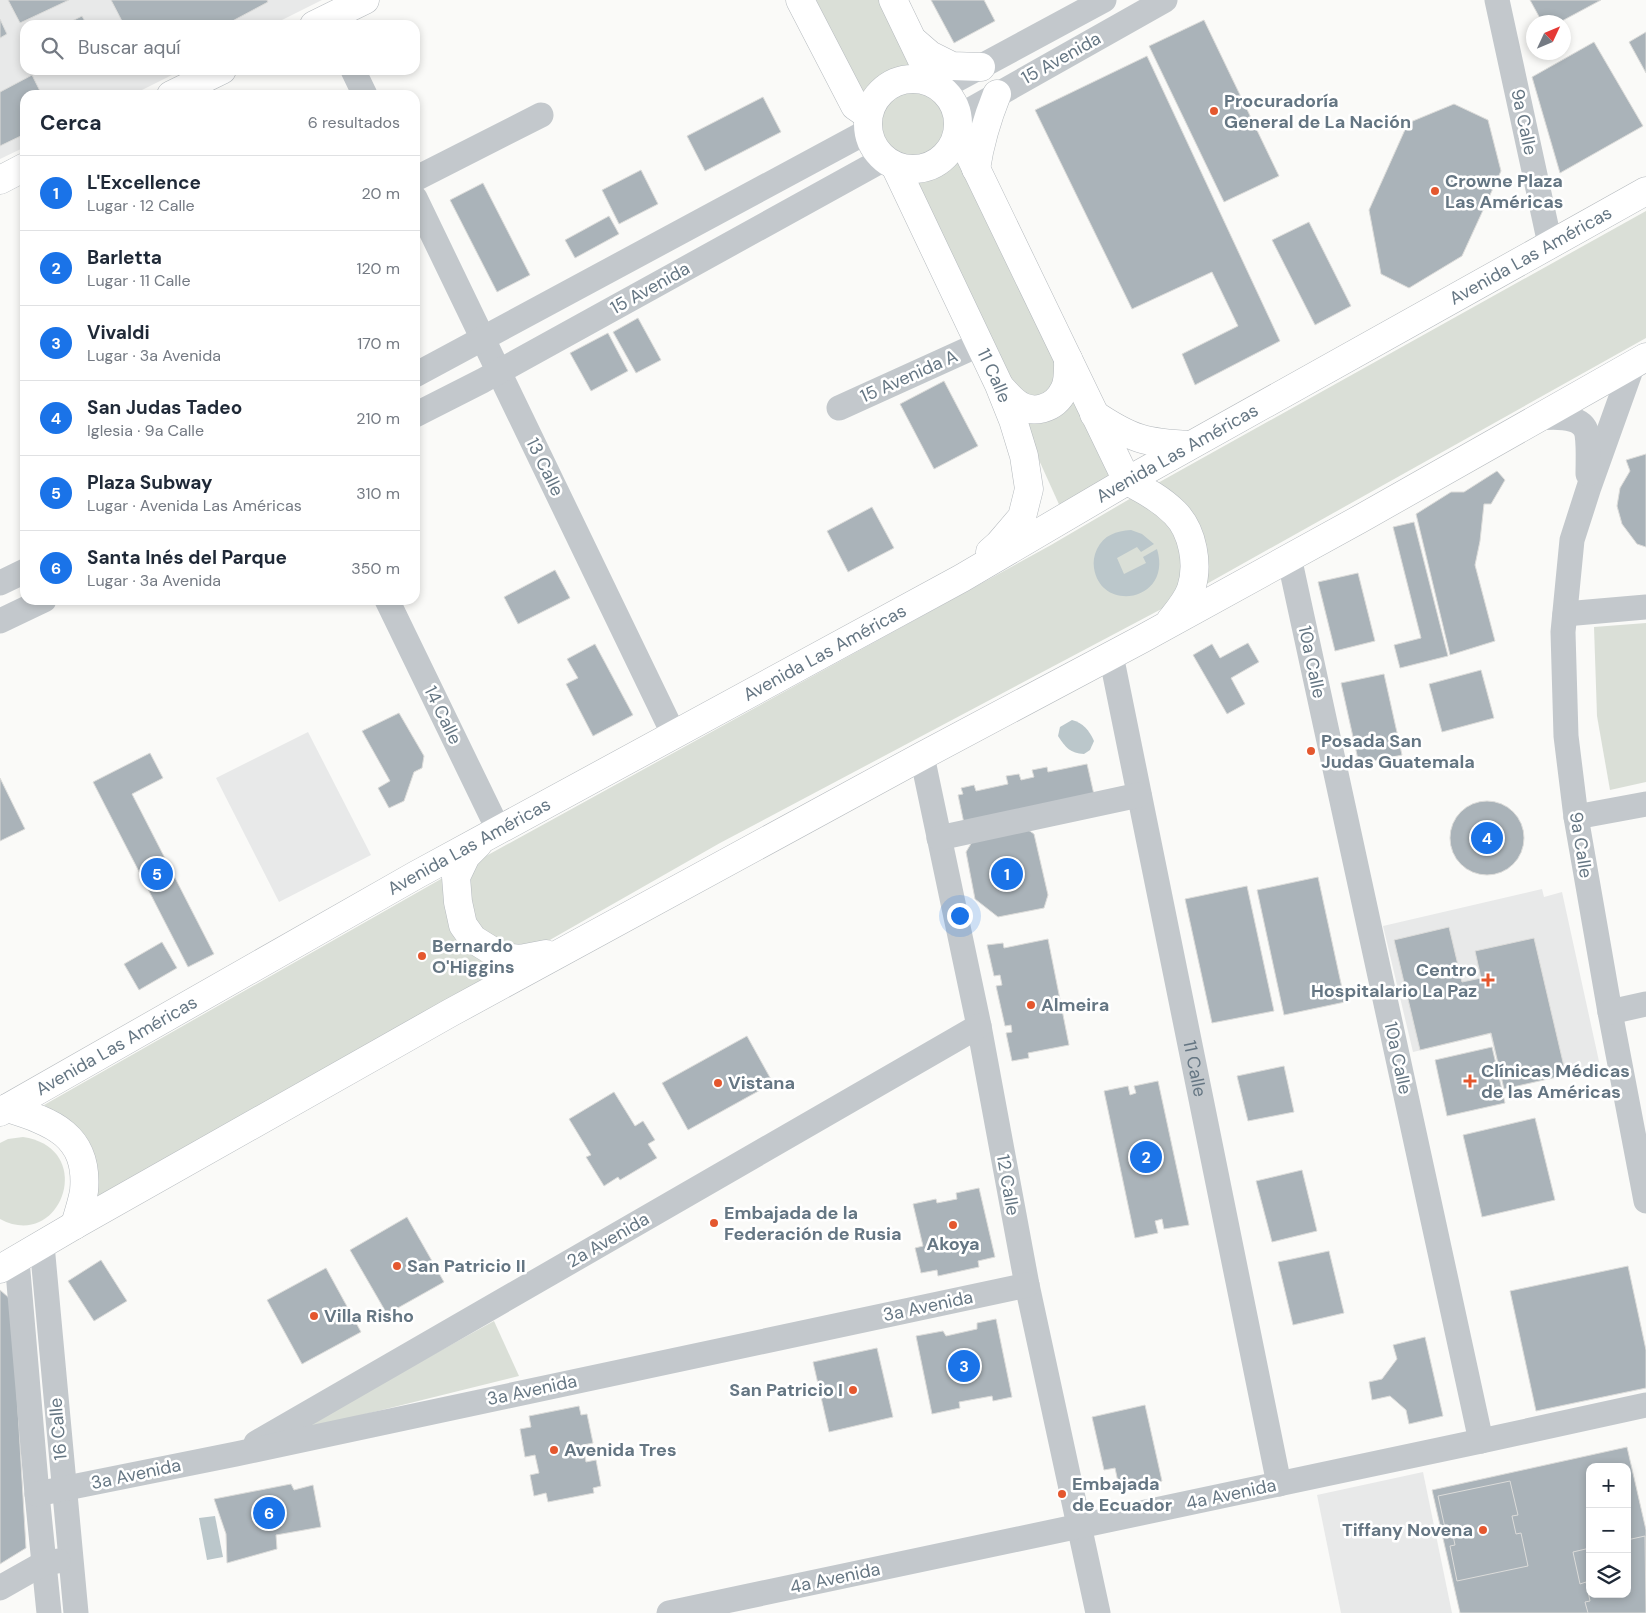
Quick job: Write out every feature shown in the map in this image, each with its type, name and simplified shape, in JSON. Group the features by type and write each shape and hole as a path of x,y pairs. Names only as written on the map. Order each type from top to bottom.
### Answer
{"main road":[{"path":"329,20 365,0"},
{"path":"800,0 855,106 868,123 874,146 889,162 908,169 922,169 935,164 946,156 954,145 958,124"},
{"path":"893,0 937,86 952,101 958,124 976,169 1127,481 1162,501 1176,514 1190,537 1195,564 1191,588 1184,605 1166,626"},
{"path":"912,39 930,55 952,66 981,68"},
{"path":"181,90 212,75"},
{"path":"868,123 874,100 886,88 900,80 917,79 937,86"},
{"path":"976,169 979,146 986,121 997,94"},
{"name":"11 Calle","path":"889,162 999,385 1013,420 1024,456 1029,489 1022,517 999,544 962,578"},
{"path":"0,180 20,170"},
{"name":"Avenida Las Américas","path":"4,1110 491,833 962,578 1190,445 1646,191"},
{"path":"999,385 1015,403 1027,409 1041,410 1054,404 1064,391 1068,359"},
{"path":"6,1258 42,1245 562,951 1166,626 1360,519 1640,360"},
{"path":"1094,414 1118,430 1139,439 1160,444 1190,445"},
{"path":"491,833 466,856 456,878 458,902 463,925 473,939 502,957 520,959 562,951"},
{"path":"4,1110 41,1118 59,1129 74,1144 81,1160 84,1177 83,1194 75,1225"}],"street":[{"name":"15 Avenida","path":"937,86 981,68 1104,0"},
{"name":"9a Calle","path":"1498,0 1550,244"},
{"name":"15 Avenida","path":"958,124 997,94 1158,2"},
{"path":"355,75 363,90"},
{"path":"420,176 541,116"},
{"name":"15 Avenida","path":"420,372 868,123"},
{"name":"15 Avenida","path":"420,412 499,372 889,162"},
{"name":"13 Calle","path":"420,208 674,735"},
{"name":"15 Avenida A","path":"839,408 980,344"},
{"name":"9a Calle","path":"1640,360 1589,487 1572,540 1563,632 1566,736 1576,817 1610,1012 1646,1201"},
{"name":"9a Calle","path":"1538,418 1560,416 1578,422 1584,427 1587,433 1589,487"},
{"name":"10a Calle","path":"1289,558 1481,1442"},
{"path":"0,583 20,573"},
{"path":"0,621 34,605"},
{"name":"14 Calle","path":"389,605 491,833"},
{"path":"1565,614 1646,606"},
{"name":"11 Calle","path":"1110,655 1279,1484"},
{"name":"12 Calle","path":"922,756 979,1026 1027,1285 1098,1613"},
{"path":"939,838 1139,795"},
{"path":"1576,817 1646,804"},
{"path":"1610,1012 1646,1004"},
{"name":"2a Avenida","path":"236,1454 979,1026"},
{"name":"16 Calle","path":"42,1245 76,1613"},
{"name":"16 Calle","path":"6,1258 37,1494 50,1613"},
{"name":"3a Avenida","path":"37,1494 236,1454 1027,1285"},
{"name":"4a Avenida","path":"670,1613 1481,1442 1646,1405"},
{"path":"0,1588 44,1563 70,1559"}],"shaded area":[{"path":"0,0 322,0 282,20 20,20 20,75 172,75 142,90 20,90 20,149 0,159"},
{"path":"816,0 882,0 917,70 888,79 864,98"},
{"path":"913,89 933,95 943,105 949,125 943,145 933,155 913,161 893,155 883,145 877,125 883,105 893,95"},
{"path":"959,153 1061,375 1044,400 1017,395 906,177 935,171"},
{"path":"1646,211 1646,338 1203,586 1156,484"},
{"path":"1076,396 1119,478 1062,511 1020,418"},
{"path":"1133,497 1168,521 1180,541 1183,576 1169,605 720,843 527,953 503,951 469,923 468,866 1051,545"},
{"path":"1131,530 1142,534 1154,544 1141,552 1137,547 1117,558 1124,574 1146,563 1143,557 1157,549 1159,567 1155,580 1146,590 1134,595 1121,596 1109,592 1099,583 1094,568 1094,558 1103,540 1120,531"},
{"path":"1646,623 1646,782 1610,790 1597,716 1594,627"},
{"path":"1072,720 1085,728 1094,741 1090,750 1084,754 1069,749 1058,736 1060,727"},
{"path":"308,732 371,855 279,902 216,778"},
{"path":"448,875 452,902 509,964 92,1203 70,1122 44,1105"},
{"name":"Centro Hospitalario La Paz","path":"1542,889 1544,897 1562,892 1600,1066 1504,1089 1490,1034 1413,1052 1383,926"},
{"path":"23,1137 46,1145 60,1159 65,1176 62,1194 54,1210 40,1222 22,1225 0,1219 0,1143 8,1139"},
{"path":"494,1321 519,1376 293,1432"},
{"path":"1423,1472 1452,1613 1341,1613 1317,1495"},
{"path":"215,1516 223,1557 207,1560 199,1518"}],"building":[{"path":"8,0 69,0 26,20 20,20 20,23"},
{"path":"111,0 267,0 268,2 234,20 121,20"},
{"path":"931,0 984,0 995,21 954,43"},
{"path":"1530,0 1601,0 1571,16 1538,15"},
{"path":"82,16 84,20 74,20"},
{"path":"0,19 7,34 0,38"},
{"name":"Procuradoría General de La Nación","path":"1204,20 1279,176 1224,202 1149,46"},
{"path":"1646,32 1646,73 1629,42"},
{"path":"1594,42 1643,126 1560,173 1532,77 1562,60 1571,60 1571,55"},
{"path":"1147,56 1280,341 1195,385 1182,354 1238,326 1212,272 1132,309 1035,110"},
{"path":"32,75 40,90 20,90 20,136 0,146 0,92"},
{"path":"763,97 781,132 705,171 687,136"},
{"name":"Crowne Plaza Las Américas","path":"1454,104 1488,120 1501,171 1462,256 1409,288 1381,274 1369,210 1408,123"},
{"path":"641,170 658,204 619,224 602,190"},
{"path":"483,183 530,275 497,292 450,200"},
{"path":"609,216 619,234 575,258 565,240"},
{"path":"1309,222 1351,306 1315,325 1272,240"},
{"path":"638,318 661,360 636,373 613,332"},
{"path":"608,333 628,371 591,391 570,353"},
{"path":"944,381 978,446 934,469 900,404"},
{"path":"1646,454 1646,547 1637,544 1622,524 1617,506 1620,488 1630,471 1626,460"},
{"path":"1497,471 1505,480 1491,504 1484,504 1475,565 1495,641 1450,655 1416,514 1451,492 1464,492"},
{"path":"872,507 894,548 848,572 827,531"},
{"path":"1414,522 1448,656 1400,668 1394,645 1421,638 1393,527"},
{"path":"555,570 570,598 518,624 504,597"},
{"path":"1358,573 1375,641 1335,651 1318,582"},
{"path":"1248,643 1259,662 1231,678 1245,704 1227,714 1193,655 1212,644 1220,658"},
{"path":"595,644 633,715 593,736 566,684 578,678 567,659"},
{"path":"1481,670 1494,718 1442,732 1429,684"},
{"path":"1384,674 1402,755 1359,764 1341,683"},
{"path":"399,713 424,756 422,768 414,772 404,801 389,808 378,788 390,781 362,731"},
{"path":"150,753 163,778 132,794 214,954 188,967 93,782"},
{"path":"1087,764 1095,799 965,828 958,795 963,794 961,788 974,785 976,791 1008,784 1006,776 1019,774 1021,780 1034,777 1032,770 1047,767 1048,772"},
{"path":"0,778 25,829 0,841"},
{"path":"1480,801 1494,801 1508,807 1518,817 1524,831 1524,845 1518,859 1508,869 1494,875 1480,875 1466,869 1456,859 1450,845 1450,831 1456,817 1466,807"},
{"path":"1021,825 1034,834 1048,895 1044,908 998,917 975,899 966,852 978,832"},
{"name":"Centro Hospitalario La Paz","path":"1318,877 1345,1002 1284,1015 1257,890"},
{"path":"1247,886 1274,1011 1212,1023 1185,899"},
{"path":"1449,927 1462,982 1481,978 1475,951 1534,938 1566,1075 1504,1089 1491,1033 1420,1050 1394,940"},
{"name":"Almeira","path":"1048,939 1069,1045 1028,1053 1029,1058 1012,1061 1006,1033 1012,1032 1011,1025 1005,1026 996,986 1002,985 1000,975 994,976 987,945 1003,943 1004,948"},
{"path":"162,942 177,968 139,990 124,964"},
{"name":"Vistana","path":"747,1036 773,1083 688,1130 662,1083"},
{"name":"Clínicas Médicas de las Américas","path":"1492,1047 1505,1103 1447,1116 1435,1060"},
{"path":"1284,1066 1294,1112 1248,1121 1237,1076"},
{"path":"1158,1081 1189,1225 1164,1229 1162,1219 1155,1221 1158,1233 1135,1238 1104,1091 1128,1086 1130,1095 1136,1093 1134,1086"},
{"path":"614,1092 635,1126 643,1121 655,1140 648,1144 657,1158 620,1180 618,1177 604,1186 586,1157 591,1155 569,1119"},
{"name":"Clínicas Médicas de las Américas","path":"1535,1118 1555,1200 1482,1217 1463,1135"},
{"path":"1302,1170 1317,1231 1272,1242 1256,1181"},
{"name":"Akoya","path":"979,1188 995,1257 978,1261 979,1267 938,1276 937,1270 921,1273 915,1248 923,1246 913,1204 936,1199 937,1203 957,1199 956,1193"},
{"name":"San Patricio II","path":"407,1217 444,1282 387,1314 350,1250"},
{"path":"1329,1251 1344,1313 1293,1325 1278,1262"},
{"path":"101,1260 127,1301 94,1321 68,1281"},
{"path":"1628,1266 1646,1350 1646,1388 1536,1411 1510,1291"},
{"name":"Villa Risho","path":"326,1268 361,1332 302,1364 267,1300"},
{"path":"0,1290 8,1297 12,1307 26,1548 0,1564"},
{"path":"996,1319 1012,1397 993,1401 992,1396 959,1402 960,1408 932,1414 916,1336 943,1331 946,1336 977,1329 977,1323"},
{"path":"1425,1337 1443,1416 1409,1424 1406,1410 1390,1396 1372,1400 1369,1382 1382,1379 1397,1359 1393,1345"},
{"name":"San Patricio I","path":"877,1348 893,1417 829,1432 813,1362"},
{"path":"1145,1405 1162,1481 1133,1488 1131,1479 1118,1482 1115,1468 1104,1470 1092,1417"},
{"name":"Avenida Tres","path":"579,1406 581,1415 587,1414 593,1443 583,1445 586,1462 596,1460 601,1486 593,1488 594,1493 548,1502 546,1493 534,1496 530,1475 539,1473 535,1455 525,1457 520,1429 531,1427 529,1416"},
{"path":"1627,1447 1631,1463 1586,1463 1586,1598 1631,1598 1631,1464 1646,1530 1646,1613 1460,1613 1432,1490"},
{"name":"Tiffany Novena","path":"1510,1481 1518,1515 1512,1516 1516,1534 1521,1533 1528,1566 1457,1581 1450,1546 1455,1545 1451,1526 1445,1528 1438,1496"},
{"path":"291,1484 294,1490 313,1485 321,1527 276,1535 277,1549 227,1563 226,1534 214,1499"},
{"path":"1645,1536 1646,1613 1588,1613 1585,1602 1590,1601 1589,1598 1631,1598 1631,1539"},
{"path":"1586,1549 1586,1582 1580,1584 1573,1552"}],"place":[{"name":"Procuradoría General de La Nación","path":"1214,111"},
{"name":"Crowne Plaza Las Américas","path":"1435,191"},
{"name":"Posada San Judas Guatemala","path":"1311,751"},
{"name":"San Judas Tadeo","path":"1487,838"},
{"name":"Plaza Subway","path":"157,874"},
{"name":"L'Excellence","path":"1007,874"},
{"name":"Bernardo O'Higgins","path":"422,956"},
{"name":"Centro Hospitalario La Paz","path":"1488,980"},
{"name":"Almeira","path":"1031,1005"},
{"name":"Clínicas Médicas de las Américas","path":"1470,1081"},
{"name":"Vistana","path":"718,1083"},
{"name":"Barletta","path":"1146,1157"},
{"name":"Embajada de la Federación de Rusia","path":"714,1223"},
{"name":"Akoya","path":"953,1225"},
{"name":"San Patricio II","path":"397,1266"},
{"name":"Villa Risho","path":"314,1316"},
{"name":"Vivaldi","path":"964,1366"},
{"name":"San Patricio I","path":"853,1390"},
{"name":"Avenida Tres","path":"554,1450"},
{"name":"Embajada de Ecuador","path":"1062,1494"},
{"name":"Santa Inés del Parque","path":"269,1513"},
{"name":"Tiffany Novena","path":"1483,1530"}]}
